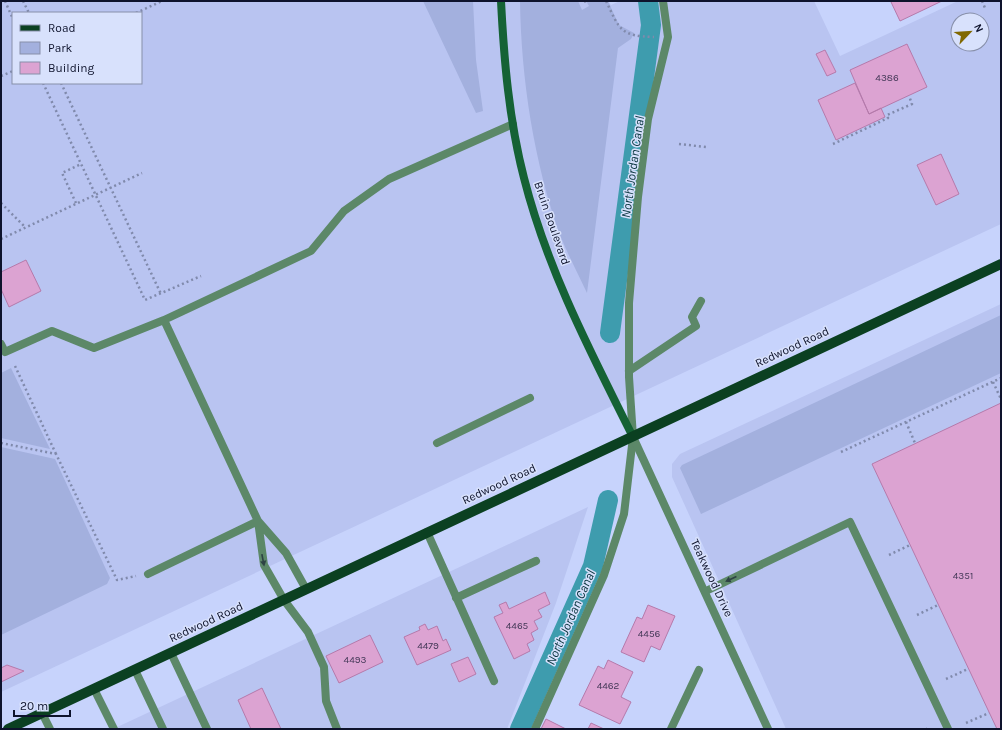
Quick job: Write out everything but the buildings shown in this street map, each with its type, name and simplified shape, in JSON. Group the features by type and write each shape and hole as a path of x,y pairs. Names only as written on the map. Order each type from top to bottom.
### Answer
{"main road":[{"name":"Redwood Road","path":"8,729 1001,264"}],"street":[{"name":"Bruin Boulevard","path":"501,1 504,61 513,124 523,177 549,255 572,310 633,436"},
{"path":"534,729 604,575 624,514 633,436 629,303 638,197 648,119 668,37 663,1"},
{"path":"1,344 5,352 52,331 94,348 164,320 311,251 344,211 389,179 513,124"},
{"path":"630,371 696,326 692,316 701,301"},
{"path":"164,320 258,521 286,553 306,589"},
{"path":"437,443 530,398"},
{"name":"Teakwood Drive","path":"633,436 706,591 768,729"},
{"path":"148,574 258,521"},
{"path":"258,521 264,565 284,600 308,632 324,667 326,701 338,729"},
{"path":"706,591 850,522 948,729"},
{"path":"427,532 494,682"},
{"path":"456,598 536,561"},
{"path":"171,653 207,729"},
{"path":"135,670 162,729"},
{"path":"671,729 699,670"},
{"path":"94,689 114,729"},
{"path":"42,713 50,729"}],"path":[{"path":"5,1 12,17"},
{"path":"23,1 28,12"},
{"path":"138,12 162,1"},
{"path":"606,1 618,27 634,36 668,37"},
{"path":"982,1 985,8"},
{"path":"1,76 12,71"},
{"path":"43,84 145,300 201,276"},
{"path":"61,84 161,294"},
{"path":"833,144 888,118 887,115 912,104 909,96"},
{"path":"679,144 706,147"},
{"path":"76,203 62,173 81,164"},
{"path":"1,239 142,173"},
{"path":"1,203 25,227"},
{"path":"16,366 56,454 117,580 148,574"},
{"path":"842,452 1001,378"},
{"path":"993,382 1001,399"},
{"path":"906,422 916,443"},
{"path":"1,443 56,454"},
{"path":"889,555 910,545"},
{"path":"917,615 938,605"},
{"path":"946,679 968,669"},
{"path":"966,723 989,713"}],"shaded area":[{"path":"1,1 608,1 611,5 620,1 814,1 840,56 958,1 1001,1 1001,224 1,692"},
{"path":"1001,304 1001,729 786,729 672,477 672,464 680,454"},
{"path":"588,507 556,603 507,729 113,729"}],"green space":[{"path":"423,1 473,1 476,60 483,111 476,113"},
{"path":"520,1 578,1 582,10 589,6 586,1 608,1 619,25 634,33 631,39 618,48 587,293 560,235 536,150 526,90"},
{"path":"1001,315 1001,373 701,514 680,468 682,465"},
{"path":"11,368 50,449 1,438 1,373"},
{"path":"1,447 55,459 110,578 107,584 1,635"}],"waterway":[{"name":"North Jordan Canal","path":"610,333 651,25 648,1"},
{"name":"North Jordan Canal","path":"520,729 593,566 608,500"}]}
